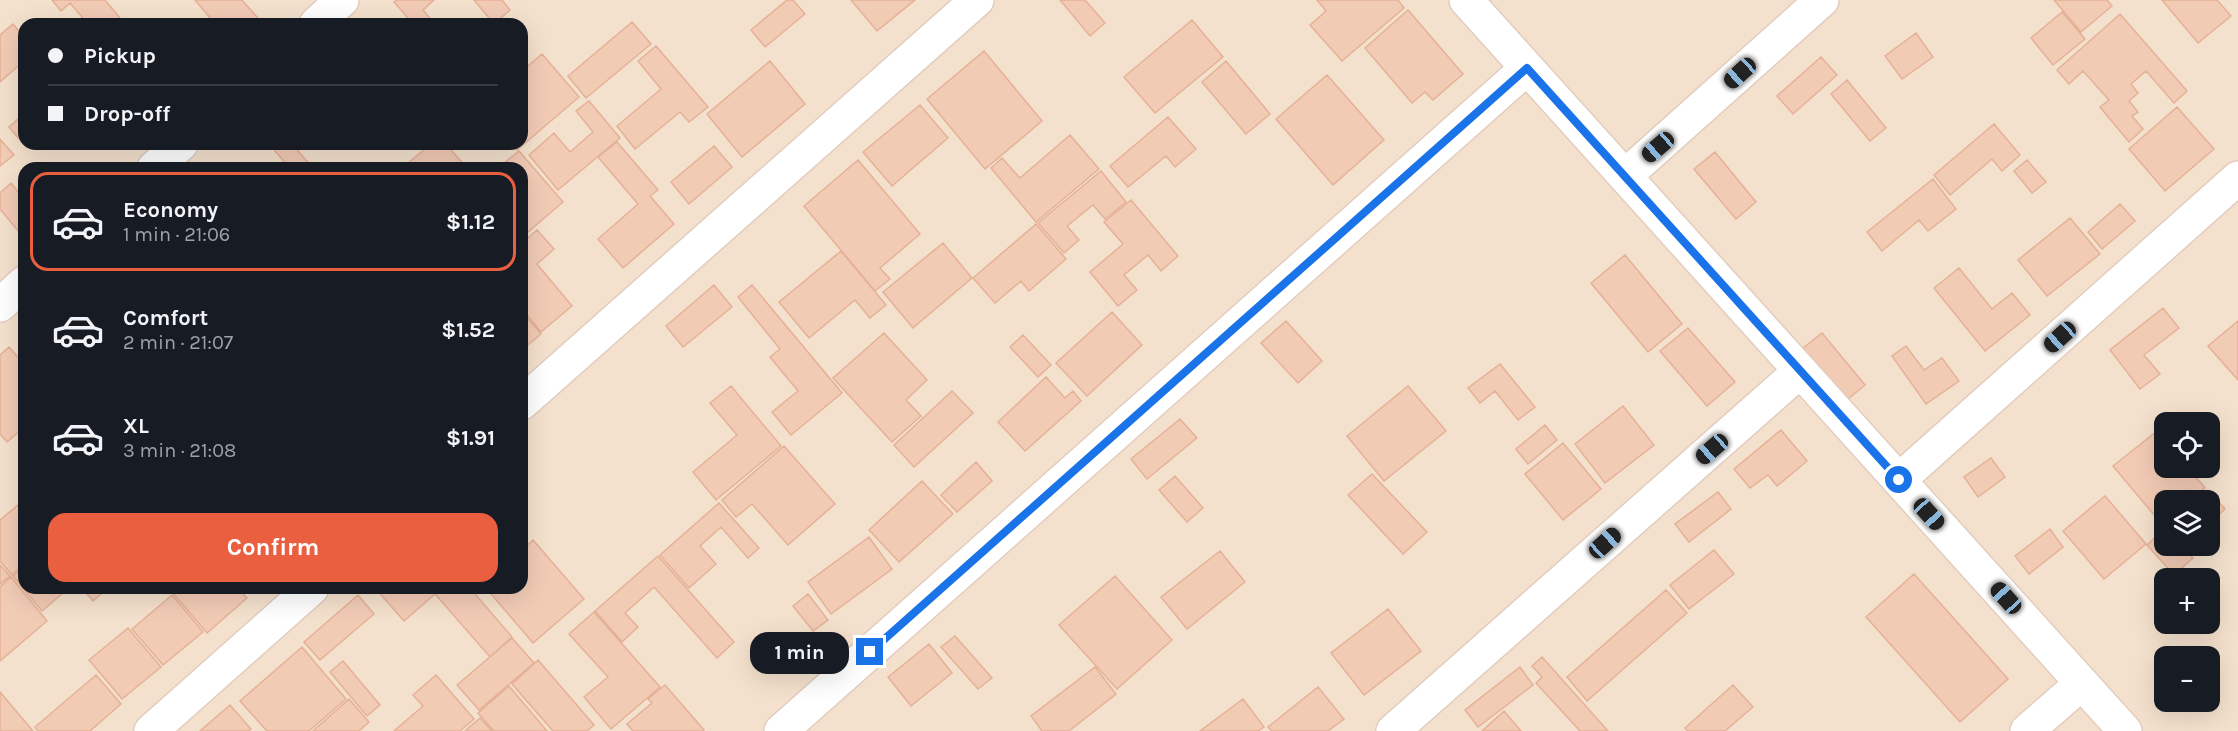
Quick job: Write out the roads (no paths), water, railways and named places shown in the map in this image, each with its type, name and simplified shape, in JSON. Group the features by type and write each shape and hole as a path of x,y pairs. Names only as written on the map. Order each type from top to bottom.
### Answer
{"street":[{"path":"322,18 342,0"},
{"path":"528,397 977,0"},
{"path":"1466,0 2125,731"},
{"path":"1625,176 1822,0"},
{"path":"781,731 1527,68"},
{"path":"161,162 174,150"},
{"path":"1899,480 2238,178"},
{"path":"0,305 18,289"},
{"path":"1393,731 1800,371"},
{"path":"151,731 305,594"},
{"path":"2027,731 2082,683"}]}
